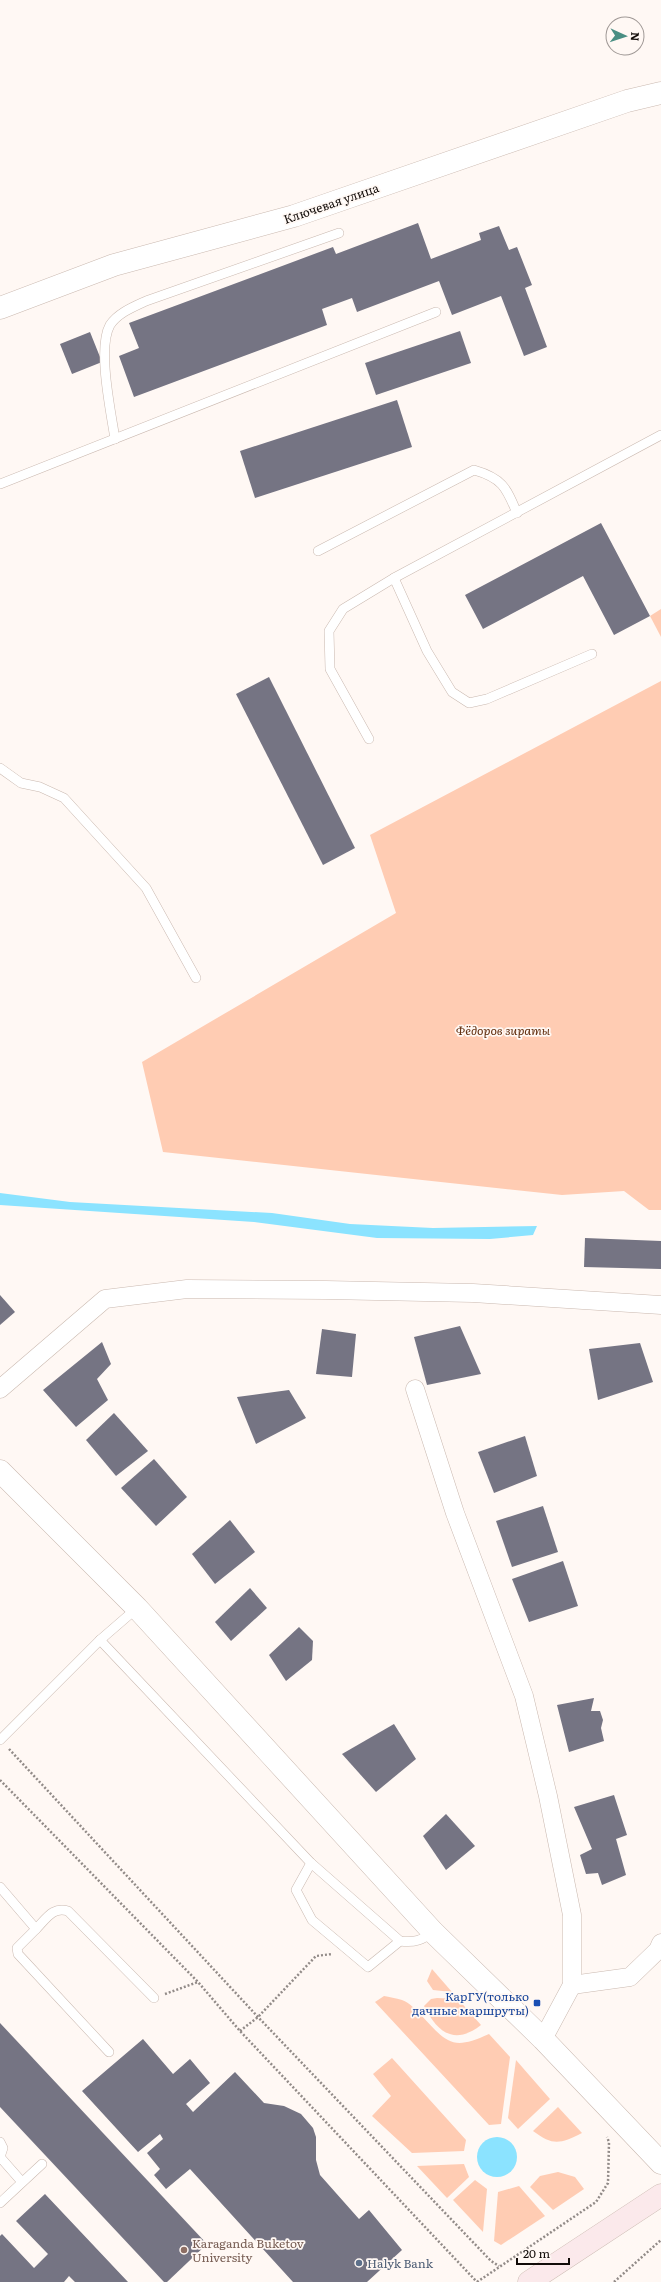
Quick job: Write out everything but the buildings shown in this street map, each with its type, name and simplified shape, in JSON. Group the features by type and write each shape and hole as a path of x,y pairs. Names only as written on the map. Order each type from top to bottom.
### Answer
{"main road":[{"path":"529,2282 661,2195"}],"street":[{"name":"Ключевая улица","path":"0,308 114,265 294,216 627,101 661,93"},
{"path":"0,1389 105,1299 187,1290 318,1290 473,1293 661,1305"},
{"path":"415,1389 455,1513 524,1696 548,1796 572,1915 572,1985 543,2039"},
{"path":"0,1471 137,1608 433,1932 543,2039 661,2163"},
{"path":"572,1985 630,1976 658,1950 661,1943"}],"lane":[{"path":"115,438 106,376 106,345 110,326 120,314 146,301 339,233"},
{"path":"0,484 436,312"},
{"path":"369,739 330,669 329,631 343,609 394,578 661,434"},
{"path":"318,551 474,470 492,475 505,487 517,513"},
{"path":"394,578 427,651 452,692 469,703 487,699 592,654"},
{"path":"0,768 21,783 40,787 64,798 146,888 196,978"},
{"path":"0,1740 100,1640 137,1608"},
{"path":"100,1640 311,1863 400,1941 411,1942 423,1940 433,1932"},
{"path":"311,1863 296,1890 312,1920 368,1967 400,1941"},
{"path":"0,1887 36,1929"},
{"path":"108,2052 18,1954 17,1948 20,1943 54,1910 61,1908 68,1911 154,1998"},
{"path":"0,2142 3,2148 0,2157 22,2182"},
{"path":"0,2203 42,2164"}],"path":[{"path":"0,1740 258,2017 491,2261 499,2266"},
{"path":"0,1780 198,1982 240,2032 476,2282 596,2202 608,2184 609,2142 607,2136"},
{"path":"240,2032 258,2017 316,1956 348,1951"},
{"path":"154,1998 198,1982"},
{"path":"614,2282 661,2240"}],"green space":[{"path":"661,609 661,637 650,616"},
{"name":"Фёдоров зираты","path":"661,681 661,1210 649,1210 624,1191 562,1195 163,1152 142,1062 396,913 370,835"},
{"path":"432,1969 452,1992 433,1990 427,1981"},
{"path":"384,1996 400,1999 408,2003 437,2032 444,2038 451,2041 458,2043 466,2042 489,2034 510,2057 501,2124 489,2125 375,2002"},
{"path":"431,1999 458,1999 481,2025 463,2035 447,2033 435,2023 424,2006"},
{"path":"392,2058 466,2140 464,2151 412,2153 372,2116 391,2096 373,2074"},
{"path":"516,2060 550,2099 518,2129 508,2118"},
{"path":"558,2107 582,2133 557,2142 546,2139 533,2131"},
{"path":"464,2164 469,2177 447,2198 417,2166"},
{"path":"558,2172 575,2177 584,2189 553,2210 530,2187 540,2176"},
{"path":"475,2180 487,2189 483,2232 453,2200"},
{"path":"519,2186 545,2216 501,2245 494,2241 498,2192"}],"water":[{"path":"0,1193 70,1202 272,1213 350,1224 433,1228 537,1226 533,1235 490,1239 377,1238 254,1222 0,1205"},
{"path":"497,2137 511,2143 517,2157 511,2171 497,2177 483,2171 477,2157 483,2143"}],"place":[{"name":"КарГУ(только дачные маршруты)","path":"537,2003"},
{"name":"Karaganda Buketov University","path":"184,2250"},
{"name":"Halyk Bank","path":"359,2263"}]}
